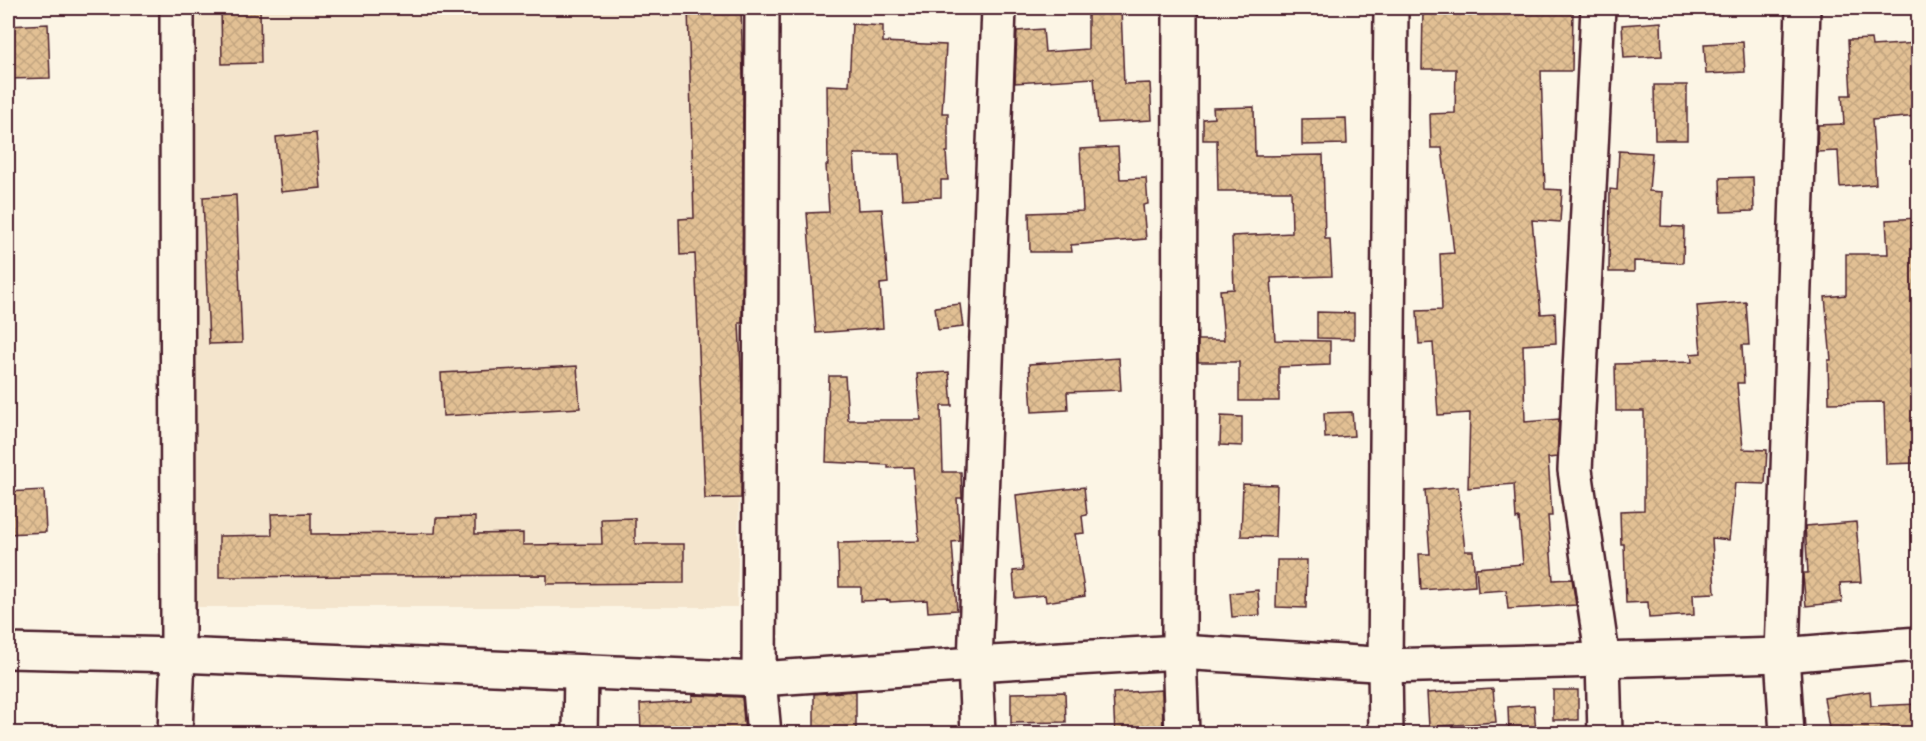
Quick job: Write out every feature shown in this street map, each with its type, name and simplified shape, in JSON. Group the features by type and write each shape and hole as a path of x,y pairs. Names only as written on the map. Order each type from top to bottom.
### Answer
{"street":[{"path":"175,734 178,655 177,8"},
{"path":"762,8 759,679 764,734"},
{"path":"978,734 975,664 999,8"},
{"path":"1180,8 1179,652 1182,734"},
{"path":"1386,734 1384,666 1391,8"},
{"path":"1598,8 1575,470 1603,661 1605,734"},
{"path":"1787,734 1782,655 1803,8"},
{"path":"8,651 178,655 759,679 1179,652 1384,666 1782,655 1918,644"},
{"path":"580,734 581,672"}],"shaded area":[{"path":"189,8 748,8 737,607 184,607"}],"building":[{"path":"221,8 260,8 261,63 222,64"},
{"path":"688,8 741,8 742,323 739,323 742,392 741,498 705,499 695,254 680,255 679,219 694,218"},
{"path":"1088,8 1121,8 1124,84 1150,83 1152,120 1098,123 1094,78 1015,83 1017,31 1043,29 1045,52 1088,49"},
{"path":"1423,8 1573,8 1572,71 1541,71 1545,189 1562,190 1560,222 1532,220 1541,314 1555,313 1556,343 1523,345 1525,422 1559,419 1557,457 1548,458 1552,516 1548,516 1553,580 1572,579 1576,605 1508,609 1506,590 1478,592 1476,568 1523,564 1519,518 1516,519 1514,484 1468,488 1470,413 1438,415 1433,343 1419,344 1417,311 1442,310 1440,254 1454,253 1442,148 1431,148 1430,114 1455,113 1456,69 1422,69"},
{"path":"1661,22 1662,56 1624,58 1622,25"},
{"path":"48,24 50,78 8,79 8,26"},
{"path":"852,24 883,26 883,42 946,45 942,113 948,113 948,152 946,152 948,180 941,180 941,197 902,199 899,154 854,154 858,210 882,209 888,283 880,284 883,328 816,333 807,213 829,212 826,165 828,165 827,85 849,86"},
{"path":"1871,39 1872,46 1918,43 1918,116 1872,120 1876,184 1840,187 1838,151 1817,152 1818,125 1844,124 1842,95 1851,95 1848,40"},
{"path":"1743,42 1745,72 1706,74 1704,44"},
{"path":"1654,85 1687,85 1687,140 1655,140"},
{"path":"1254,107 1255,156 1323,155 1325,239 1330,239 1332,276 1271,278 1275,340 1330,341 1330,365 1279,367 1279,401 1239,401 1239,362 1198,362 1198,340 1224,340 1220,290 1234,289 1232,236 1292,233 1291,191 1218,191 1217,140 1203,140 1203,119 1214,118 1213,108"},
{"path":"1346,118 1347,144 1302,145 1302,119"},
{"path":"316,133 321,188 281,192 276,137"},
{"path":"1118,147 1120,179 1146,178 1148,204 1143,205 1146,239 1071,245 1072,252 1030,252 1029,213 1083,211 1080,149"},
{"path":"1619,151 1652,153 1649,191 1662,192 1661,226 1684,227 1683,263 1634,261 1634,272 1609,272 1610,189 1617,190"},
{"path":"1753,177 1754,211 1721,212 1720,178"},
{"path":"236,195 242,343 209,344 203,197"},
{"path":"1918,218 1918,463 1886,464 1884,402 1829,403 1828,360 1831,360 1825,297 1846,295 1846,254 1888,254 1886,220"},
{"path":"1746,302 1749,345 1742,345 1744,383 1737,383 1743,449 1767,450 1765,484 1735,483 1729,540 1712,538 1715,593 1693,594 1694,615 1649,618 1648,602 1626,603 1624,544 1621,544 1620,511 1644,510 1644,411 1616,411 1615,364 1692,362 1691,354 1701,353 1697,306"},
{"path":"960,304 963,327 938,330 935,307"},
{"path":"1317,312 1354,313 1354,339 1317,338"},
{"path":"1119,358 1121,390 1067,392 1068,410 1032,412 1029,364"},
{"path":"577,366 580,408 443,416 441,373"},
{"path":"949,372 952,406 941,406 943,472 961,472 962,498 957,498 960,541 952,542 957,610 928,612 927,600 861,601 861,587 839,587 838,543 919,541 913,467 888,468 888,465 826,462 829,376 845,376 848,420 921,420 917,374"},
{"path":"1352,412 1354,436 1325,438 1324,413"},
{"path":"1221,416 1242,417 1242,446 1220,445"},
{"path":"1243,484 1277,485 1275,537 1241,536"},
{"path":"1084,487 1087,515 1082,516 1084,533 1075,534 1085,596 1046,602 1045,595 1015,598 1013,571 1023,570 1016,495"},
{"path":"1458,487 1465,551 1473,551 1475,586 1421,590 1419,554 1430,554 1425,490"},
{"path":"44,490 46,532 8,534 8,492"},
{"path":"311,513 311,534 435,533 436,518 475,517 475,534 523,533 523,545 602,544 601,519 635,518 635,544 684,544 684,583 547,584 547,575 219,577 219,536 272,535 271,514"},
{"path":"1856,522 1861,582 1840,583 1842,602 1806,606 1803,576 1803,573 1808,573 1805,526"},
{"path":"1277,560 1307,560 1306,608 1276,607"},
{"path":"1258,590 1260,615 1232,617 1230,593"},
{"path":"1493,689 1496,722 1429,727 1427,693"},
{"path":"1162,690 1163,733 1115,734 1113,693"},
{"path":"1553,690 1578,690 1578,720 1553,720"},
{"path":"856,691 856,734 814,734 814,694"},
{"path":"1870,691 1871,706 1918,704 1918,734 1893,734 1893,728 1859,734 1830,734 1824,698"},
{"path":"1065,692 1066,722 1011,723 1011,693"},
{"path":"692,695 742,697 745,734 641,734 640,704 692,701"},
{"path":"1534,705 1536,734 1509,734 1508,707"}]}
